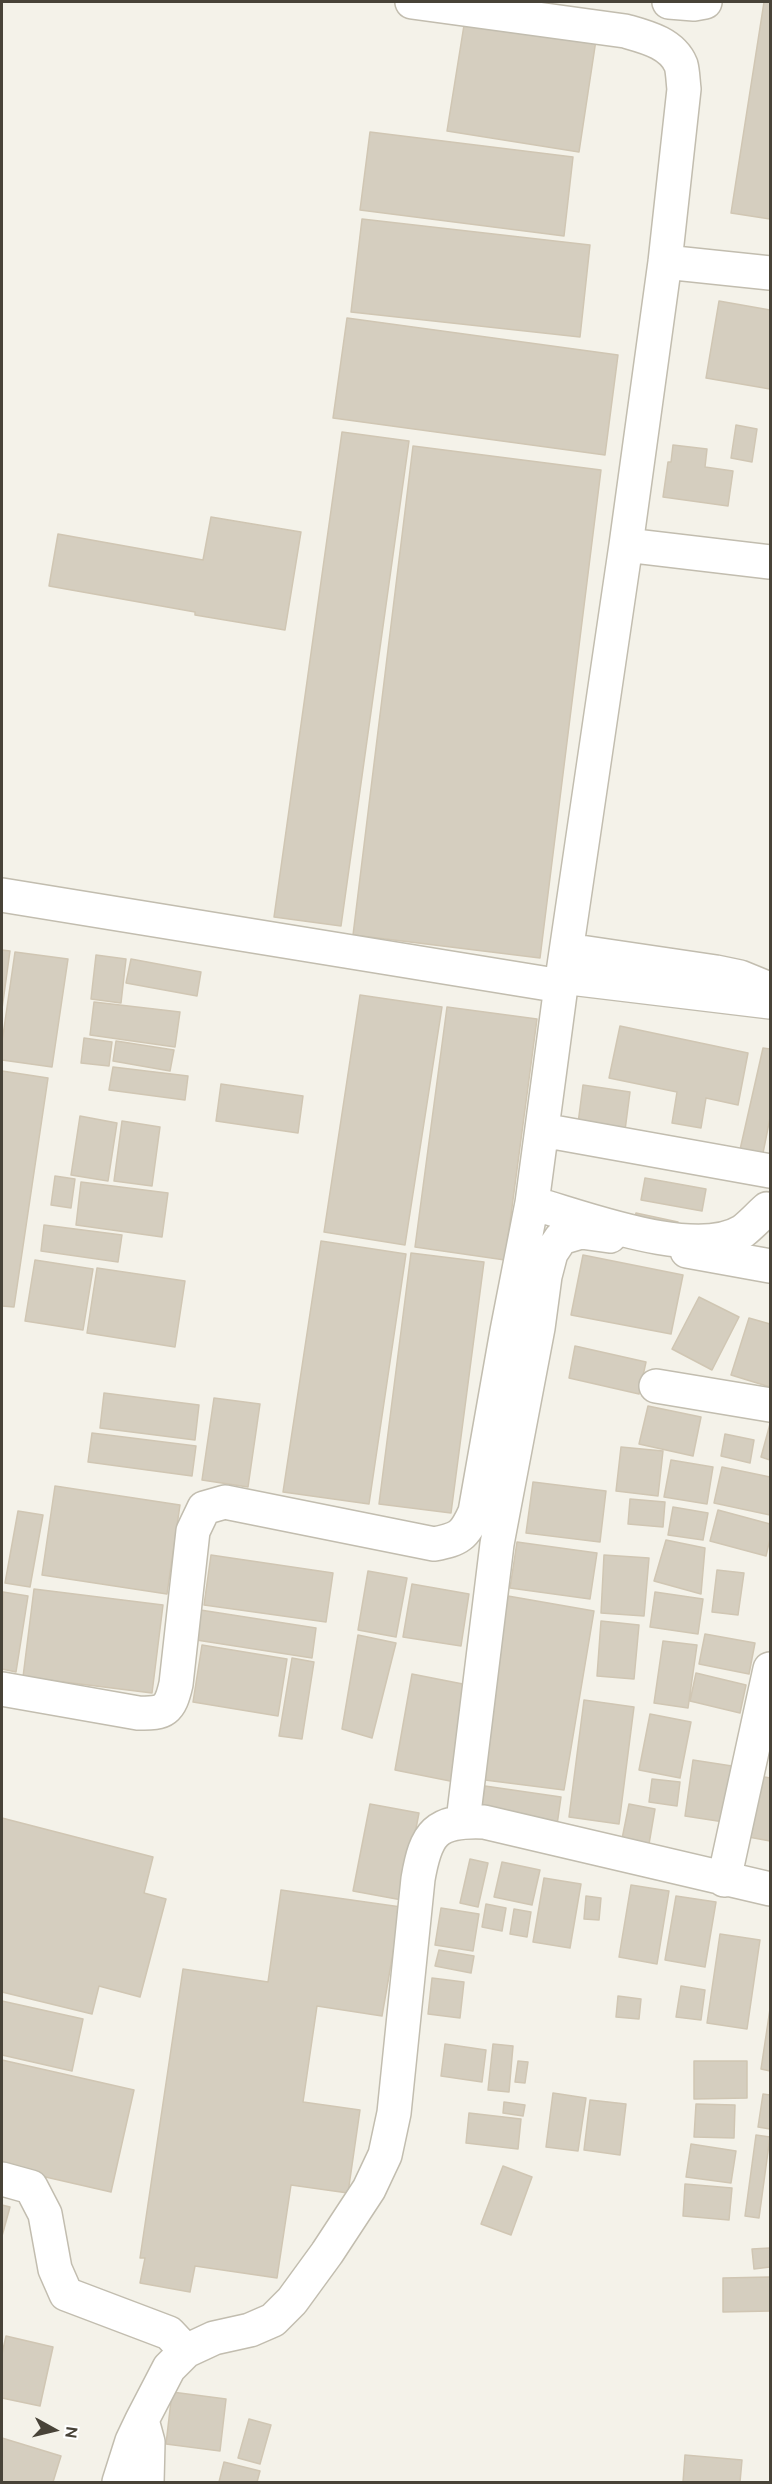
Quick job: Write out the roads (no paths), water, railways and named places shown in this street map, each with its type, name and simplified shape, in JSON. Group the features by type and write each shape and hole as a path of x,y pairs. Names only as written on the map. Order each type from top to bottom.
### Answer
{"street":[{"path":"2,1689 138,1713 164,1710 172,1700 176,1684 193,1531 204,1508 214,1504 225,1502 434,1544 452,1540 466,1532 475,1512 532,1203 665,262 684,89 681,65 669,49 647,37 625,31 412,2"},
{"path":"669,2 694,4 705,2"},
{"path":"665,262 771,273"},
{"path":"626,545 771,562"},
{"path":"2,895 563,971 771,1002"},
{"path":"563,971 716,972 740,977 771,992"},
{"path":"542,1130 771,1172"},
{"path":"532,1203 651,1236 683,1241 717,1240 742,1231 769,1204"},
{"path":"463,1821 497,1544 538,1328 545,1276 552,1253 561,1238 581,1232 771,1266"},
{"path":"656,1386 771,1405"},
{"path":"724,1880 771,1670"},
{"path":"119,2482 132,2441 169,2368 186,2351 214,2338 250,2330 273,2320 292,2301 369,2189 385,2155 394,2113 422,1854 430,1835 446,1826 463,1821 483,1821 724,1880 771,1889"},
{"path":"2,2179 31,2187 45,2214 55,2269 66,2294 169,2333 186,2351"},
{"path":"142,2420 148,2442 147,2482"}]}
